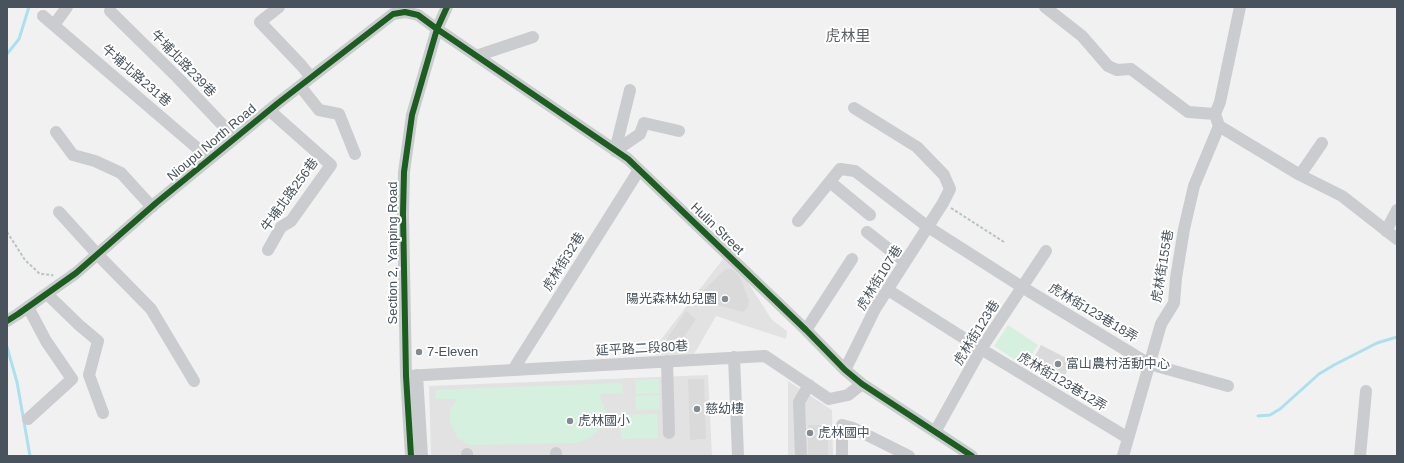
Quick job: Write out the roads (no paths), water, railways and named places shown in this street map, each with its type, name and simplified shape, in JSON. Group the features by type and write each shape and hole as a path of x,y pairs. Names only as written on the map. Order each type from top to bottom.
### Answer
{"street":[{"path":"54,25 67,7"},
{"path":"279,7 260,22 311,77"},
{"name":"Section 2, Yanping Road","path":"411,456 411,376 402,214 404,172 412,115 437,29 447,7"},
{"path":"1045,7 1082,36 1108,66 1117,70 1131,69 1188,112 1215,114"},
{"path":"1240,7 1220,102 1215,114 1219,126 1300,175 1342,196 1397,239"},
{"name":"牛埔北路239巷","path":"110,11 177,76 235,138"},
{"name":"Nioupu North Road","path":"7,321 48,294 98,255 269,110 393,14 417,11 437,29"},
{"name":"牛埔北路231巷","path":"43,16 210,159"},
{"name":"Hulin Street","path":"437,29 628,159 806,330 845,370 862,384 972,456"},
{"path":"476,56 533,37"},
{"path":"300,86 319,110 339,114 355,154"},
{"path":"615,151 630,90"},
{"name":"虎林街107巷","path":"845,370 875,309 943,203 950,189 944,175 917,147 854,108"},
{"name":"牛埔北路256巷","path":"268,250 281,227 291,221 331,165 269,110"},
{"path":"615,151 640,134 644,123 679,131"},
{"name":"虎林街155巷","path":"1123,456 1161,324 1174,303 1176,278 1184,229 1194,186 1219,126"},
{"path":"56,132 73,155 95,161 122,173 152,208"},
{"path":"1300,175 1322,143"},
{"name":"虎林街123巷18弄","path":"830,182 840,169 855,171 928,227 1022,287 1150,364 1228,386"},
{"name":"虎林街32巷","path":"513,370 639,170"},
{"path":"798,221 830,182 870,215"},
{"path":"1386,231 1397,210"},
{"path":"59,212 98,255 151,308 194,381"},
{"path":"867,232 905,262"},
{"name":"虎林街123巷","path":"935,432 981,349 1046,251"},
{"path":"806,330 852,259"},
{"name":"虎林街123巷12弄","path":"888,290 981,349 1128,438"},
{"path":"48,294 79,325 98,341 89,375 103,413"},
{"path":"28,307 46,341 72,379 28,418"},
{"name":"延平路二段80巷","path":"411,376 765,356 829,399 848,395 862,384"},
{"path":"734,357 738,456"},
{"path":"668,362 669,432"},
{"path":"411,376 422,456"},
{"path":"801,456 799,402 809,385"},
{"path":"1360,456 1366,391"},
{"path":"842,456 842,425 853,428 908,456"}],"waterway":[{"path":"7,54 19,39 29,7"},
{"path":"1258,416 1270,415 1280,409 1319,374 1334,365 1377,343 1397,337"},
{"path":"7,347 17,382 30,456"}],"place":[{"name":"陽光森林幼兒園","path":"725,299"},
{"name":"7-Eleven","path":"419,352"},
{"name":"富山農村活動中心","path":"1058,364"},
{"name":"慈幼樓","path":"697,409"},
{"name":"虎林國小","path":"570,421"},
{"name":"虎林國中","path":"810,433"}],"district":[{"name":"虎林里","path":"848,37"}]}
